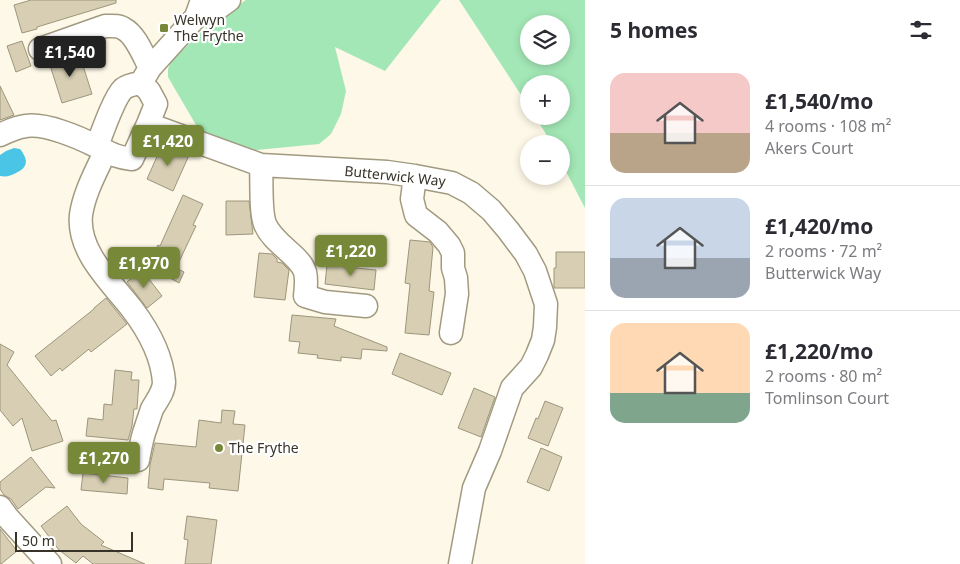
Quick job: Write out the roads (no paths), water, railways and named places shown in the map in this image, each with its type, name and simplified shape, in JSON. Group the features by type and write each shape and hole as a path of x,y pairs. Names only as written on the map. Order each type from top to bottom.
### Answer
{"street":[{"path":"138,460 152,408 160,397 164,383 160,360 152,340 142,323 103,276 88,249 82,232 81,217 84,199 117,97 123,89 146,76 199,9 218,8 229,0"},
{"path":"0,134 27,126 51,128 119,157 132,159 156,104 149,91 146,76 131,34 123,28 105,26 40,49"},
{"name":"Butterwick Way","path":"148,124 261,165 387,172 452,182 471,193 491,210 526,254 535,271 546,304 543,340 538,355 512,388 490,451 474,488 460,564"},
{"path":"261,165 264,222 273,238 300,263 305,271 305,296 325,302 366,306"},
{"path":"415,176 412,199 416,215 438,232 453,253 457,294 451,334"},
{"path":"3,517 50,564"}],"water":[{"path":"14,148 20,149 23,153 26,159 25,165 20,171 12,175 0,176 0,155"}],"place":[{"name":"Welwyn The Frythe","path":"164,28"},
{"name":"The Frythe","path":"219,448"}]}
